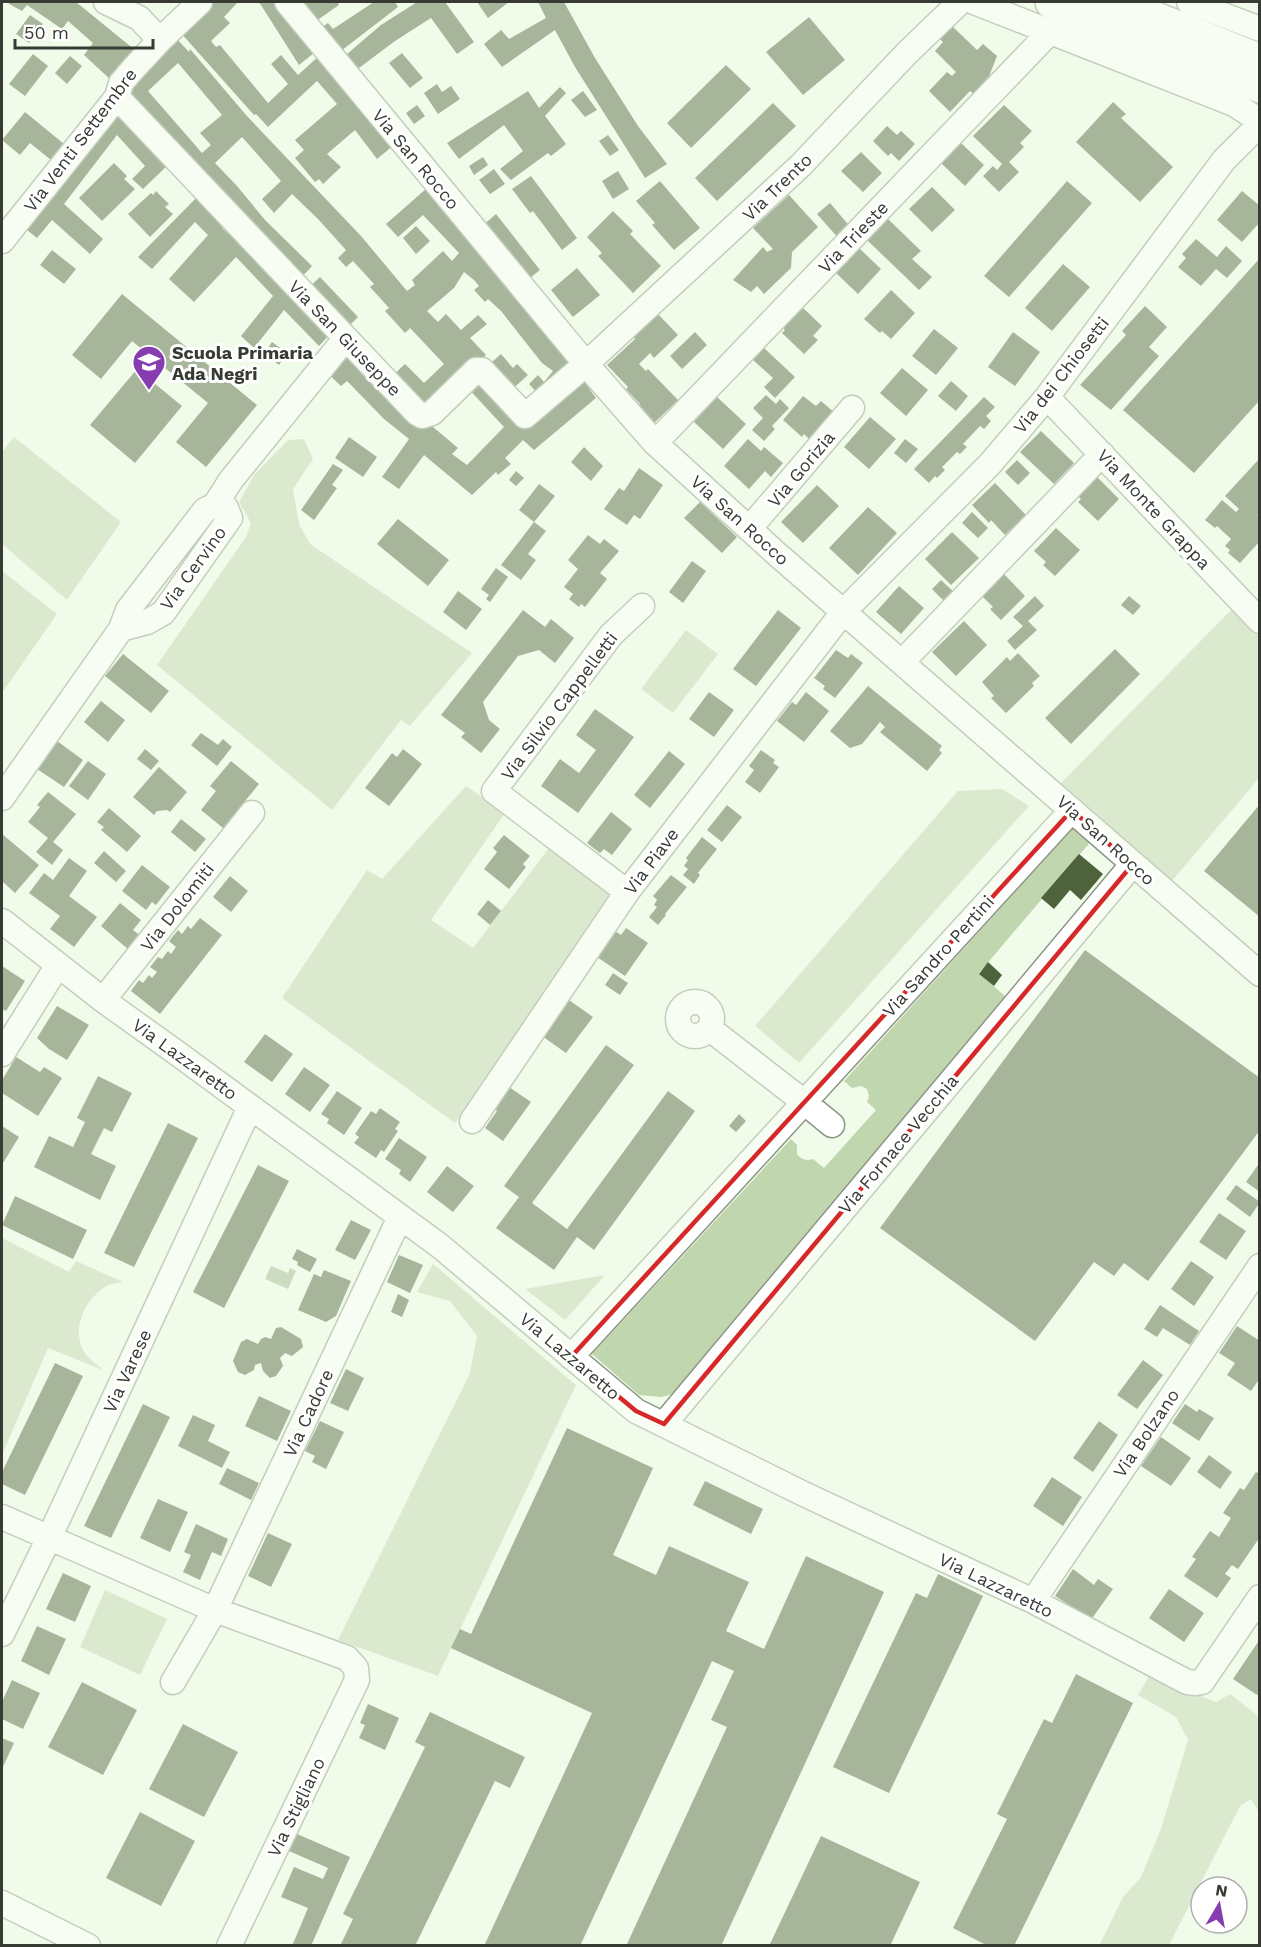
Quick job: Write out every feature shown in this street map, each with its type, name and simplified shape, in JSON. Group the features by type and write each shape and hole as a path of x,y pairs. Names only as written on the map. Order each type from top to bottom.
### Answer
{"highway":[{"path":"1114,2 1260,60"},
{"path":"1051,16 1260,86"}],"street":[{"path":"106,2 139,18 160,40"},
{"name":"Via Venti Settembre","path":"2,241 117,97 121,83 160,40 200,2"},
{"name":"Via San Rocco","path":"287,2 586,364 655,443 749,529 1132,865 1260,974"},
{"name":"Via Trento","path":"586,364 801,165 960,2"},
{"name":"Via dei Chiosetti","path":"844,611 990,464 1047,397 1224,160 1260,122 1234,104 1051,16 974,2"},
{"path":"1189,2 1260,29"},
{"name":"Via Trieste","path":"655,443 1051,16"},
{"name":"Via San Giuseppe","path":"117,97 345,339 413,410 422,416 432,413 476,370 482,370 525,416 586,364"},
{"name":"Via Cervino","path":"2,798 121,629 147,622 163,613 230,518 226,508 215,505 231,480 345,339"},
{"name":"Via Monte Grappa","path":"1047,397 1260,621"},
{"name":"Via Gorizia","path":"749,529 852,408"},
{"path":"902,662 1102,454"},
{"name":"Via Silvio Cappelletti","path":"627,892 494,790 611,635 642,606"},
{"name":"Via Piave","path":"472,1121 627,892 844,611"},
{"name":"Via Sandro Pertini","path":"571,1356 1072,810"},
{"name":"Via Dolomiti","path":"103,1000 252,813"},
{"name":"Via Fornace Vecchia","path":"664,1424 1132,865"},
{"name":"Via Lazzaretto","path":"2,921 103,1000 440,1246 636,1411 806,1496 1033,1601 1187,1682 1202,1682 1260,1597"},
{"path":"2,1054 57,965"},
{"path":"710,1029 832,1125"},
{"name":"Via Varese","path":"2,1634 250,1107"},
{"name":"Via Cadore","path":"173,1682 215,1610 400,1216"},
{"name":"Via Bolzano","path":"1033,1601 1260,1266"},
{"path":"2,1518 215,1610"},
{"name":"Via Stigliano","path":"215,1610 347,1658 356,1668 357,1680 229,1946"},
{"path":"2,1903 88,1946"}],"highlighted area":[{"path":"1072,810 1132,865 664,1424 636,1411 571,1357"}],"shaded area":[{"path":"14,437 121,522 67,600 2,544 2,452"},
{"path":"304,439 313,459 293,489 299,524 310,544 472,653 410,726 401,720 332,810 157,665 246,537 251,523 239,502 254,475 288,440"},
{"path":"2,571 57,614 2,693"},
{"path":"1232,609 1259,637 1259,778 1172,881 1061,783"},
{"path":"686,630 718,654 673,713 641,689"},
{"path":"466,786 505,813 431,920 473,948 549,848 611,897 497,1068 455,1123 282,998 367,870 382,879"},
{"path":"1002,789 1029,806 799,1063 755,1026 958,791"},
{"path":"1074,827 1092,840 979,973 1006,997 674,1394 661,1397 639,1395 592,1354 791,1139 797,1145 797,1154 801,1158 813,1159 824,1168 876,1110 867,1102 869,1096 867,1089 861,1086 852,1088 844,1081"},
{"path":"2,1238 69,1272 76,1261 123,1282 109,1285 98,1292 86,1307 80,1323 80,1341 83,1350 103,1370 48,1348 2,1455"},
{"path":"433,1264 576,1385 438,1676 338,1640 470,1373 477,1336 450,1301 417,1292"},
{"path":"271,1266 288,1273 290,1268 296,1271 288,1289 265,1279"},
{"path":"605,1275 565,1320 525,1289"},
{"path":"105,1590 167,1619 140,1675 80,1647"},
{"path":"1149,1676 1216,1702 1230,1694 1257,1715 1259,1722 1259,1812 1251,1799 1240,1806 1205,1875 1189,1875 1189,1906 1169,1945 1099,1946 1123,1897 1141,1877 1161,1829 1188,1740 1176,1717 1138,1695"}],"building":[{"path":"9,2 76,2 135,50 112,81 84,55 93,43 68,21 62,29 27,5 22,11"},
{"path":"213,2 238,2 224,17 230,23 211,41 216,47 220,45 268,103 288,84 271,64 281,55 298,75 321,54 394,145 377,159 355,130 327,154 341,167 323,184 319,179 315,182 295,158 304,150 295,140 337,104 317,81 268,127 256,114 254,115 180,32"},
{"path":"259,2 279,2 319,49 299,65"},
{"path":"305,2 338,2 339,5 316,21"},
{"path":"374,2 395,2 398,7 337,54 318,30 328,23 333,29"},
{"path":"417,2 445,2 474,42 457,54 431,18 395,41 351,74 340,60 381,25"},
{"path":"477,2 509,2 488,18"},
{"path":"538,2 564,2 595,58 638,126 667,164 645,178 575,67 555,30 502,67 484,44 501,30 509,39 546,18"},
{"path":"30,15 43,24 29,43 16,34"},
{"path":"809,17 845,60 803,95 766,52"},
{"path":"951,25 977,50 983,44 997,56 988,79 974,94 970,91 950,112 929,91 947,72 952,76 956,72 935,51 943,42 938,37"},
{"path":"175,37 189,52 190,49 246,115 361,236 407,291 415,285 412,280 443,251 452,261 459,253 423,215 398,237 386,224 427,188 475,242 472,245 577,366 541,397 529,384 538,375 544,382 553,371 542,363 501,311 488,299 485,302 474,290 479,286 464,272 454,288 427,311 438,322 446,314 461,330 478,315 487,324 470,338 486,355 432,408 428,409 388,380 405,364 424,383 444,364 410,328 405,333 385,311 389,308 370,287 374,284 353,261 346,267 338,258 346,250 292,194 274,213 262,199 281,181 242,137 215,163 265,220 312,266 300,279 125,89","holes":["178,63 222,115 200,133 211,145 202,153 148,91"]},
{"path":"402,53 423,78 410,88 389,63"},
{"path":"33,54 48,66 25,96 9,84"},
{"path":"70,56 82,66 67,84 55,73"},
{"path":"726,65 751,89 691,148 667,123"},
{"path":"437,84 442,92 451,86 460,99 438,114 424,93"},
{"path":"560,87 566,93 545,116 566,144 551,156 548,153 511,180 500,169 523,151 504,125 459,159 447,143 528,91 539,108"},
{"path":"583,91 597,110 585,117 571,100"},
{"path":"1113,102 1126,114 1121,118 1173,167 1140,202 1076,142"},
{"path":"773,103 796,126 717,201 695,178"},
{"path":"417,105 425,116 414,124 406,113"},
{"path":"1004,105 1032,131 1020,143 1024,147 1009,162 1019,172 999,192 983,176 993,166 997,170 1002,164 973,136"},
{"path":"25,112 64,144 51,160 30,143 20,155 2,140"},
{"path":"117,113 172,161 143,189 132,179 145,166 117,135 64,204 103,239 90,254 52,220 37,238 22,226"},
{"path":"887,126 897,135 901,131 915,144 899,161 891,153 888,156 873,141"},
{"path":"608,135 619,150 610,156 599,141"},
{"path":"961,143 984,165 965,186 941,163"},
{"path":"861,152 882,173 863,192 841,171"},
{"path":"483,157 488,165 474,175 469,166"},
{"path":"114,163 127,176 124,179 135,189 102,221 79,198"},
{"path":"494,169 505,184 490,194 479,180"},
{"path":"618,171 629,189 613,199 602,181"},
{"path":"531,176 577,238 562,250 533,211 530,213 512,189"},
{"path":"660,181 700,228 674,250 652,225 655,223 636,201"},
{"path":"1067,181 1092,203 1009,297 984,276"},
{"path":"932,187 955,210 932,232 909,209"},
{"path":"156,191 169,204 165,207 173,214 150,237 128,214"},
{"path":"1242,191 1260,206 1260,222 1242,242 1217,220"},
{"path":"201,193 229,222 222,228 231,236 237,230 332,332 319,346 284,310 254,348 241,336 273,296 236,257 194,302 169,279 208,235 195,222 152,269 138,257"},
{"path":"789,195 818,227 792,252 791,268 764,294 757,286 751,292 733,280 763,247 767,252 773,249 753,228"},
{"path":"830,203 852,229 840,240 817,214"},
{"path":"613,211 633,231 630,234 661,266 633,293 598,256 602,253 587,237"},
{"path":"496,214 540,270 525,282 481,227"},
{"path":"888,219 921,251 912,259 932,277 919,290 867,240"},
{"path":"416,226 430,241 416,254 403,238"},
{"path":"1196,239 1217,257 1226,246 1242,261 1227,278 1216,269 1201,286 1178,267 1186,258 1182,254"},
{"path":"859,248 881,269 858,294 836,273"},
{"path":"52,250 76,269 64,284 40,265"},
{"path":"1260,258 1260,400 1194,473 1123,410"},
{"path":"1063,264 1090,287 1052,331 1025,308"},
{"path":"577,268 600,295 573,317 551,290"},
{"path":"320,277 358,317 343,332 308,288"},
{"path":"891,290 915,313 891,339 864,319"},
{"path":"122,294 257,405 206,467 176,442 208,403 132,341 101,379 72,355"},
{"path":"1145,306 1167,327 1149,347 1159,356 1111,410 1080,385 1126,335 1122,331"},
{"path":"802,307 822,326 813,336 818,340 804,354 782,333 785,330 782,327"},
{"path":"657,313 678,335 654,358 650,353 639,364 646,371 648,369 678,400 652,425 636,408 640,404 626,389 628,387 607,365 635,339 633,336"},
{"path":"934,329 958,348 936,375 912,356"},
{"path":"695,332 707,345 682,369 670,356"},
{"path":"1013,332 1040,352 1015,386 988,367"},
{"path":"272,342 287,353 279,365 264,354"},
{"path":"348,347 418,418 458,448 452,454 467,465 504,427 465,385 480,372 526,424 583,380 596,398 534,450 523,440 505,458 511,464 498,475 496,472 472,495 424,455 399,489 382,477 409,439 384,419 347,381 341,386 326,372"},
{"path":"764,348 795,377 775,398 764,387 773,378 753,360"},
{"path":"501,354 513,368 517,364 528,375 507,394 483,370"},
{"path":"902,368 928,390 906,416 880,393"},
{"path":"137,369 182,406 135,463 90,425"},
{"path":"951,381 968,396 956,411 938,396"},
{"path":"766,395 776,404 780,399 789,408 772,426 775,429 764,441 752,430 763,418 753,408"},
{"path":"803,396 816,406 821,401 836,414 810,440 804,434 802,437 783,420"},
{"path":"717,397 746,424 723,449 694,422"},
{"path":"984,397 995,407 986,416 991,421 984,429 980,426 963,444 967,447 960,454 957,452 942,467 945,470 929,483 914,469"},
{"path":"870,417 896,439 869,469 844,447"},
{"path":"1041,431 1074,463 1054,484 1020,452"},
{"path":"349,437 377,457 363,477 335,458"},
{"path":"748,439 761,451 764,447 783,463 771,477 765,471 749,489 724,466"},
{"path":"905,439 918,449 906,463 894,453"},
{"path":"584,447 603,466 591,481 571,462"},
{"path":"1260,458 1260,513 1257,515 1260,517 1260,541 1240,563 1228,553 1230,550 1225,546 1231,539 1217,526 1215,528 1205,520 1222,500 1236,512 1239,509 1225,496"},
{"path":"1017,460 1030,473 1018,485 1005,472"},
{"path":"333,464 343,470 332,485 337,488 314,520 301,510"},
{"path":"639,468 663,485 640,519 634,515 627,525 604,509 619,488 624,491"},
{"path":"516,471 524,478 516,486 509,480"},
{"path":"1097,477 1119,499 1098,521 1078,502 1081,499 1078,496"},
{"path":"995,483 1026,515 1005,535 991,520 989,523 972,505"},
{"path":"539,484 555,496 534,522 519,510"},
{"path":"817,485 839,506 803,543 781,522"},
{"path":"700,502 737,537 722,553 684,518"},
{"path":"868,507 897,533 858,575 829,548"},
{"path":"972,512 988,528 978,538 962,523"},
{"path":"398,519 449,560 428,586 377,544"},
{"path":"534,522 546,531 528,554 536,560 521,580 501,565"},
{"path":"1056,528 1080,550 1055,576 1043,565 1046,562 1034,551"},
{"path":"952,532 979,558 951,585 925,559"},
{"path":"588,535 600,544 604,539 619,551 600,573 607,579 585,607 581,604 579,607 569,599 573,594 564,587 578,569 568,560"},
{"path":"692,561 706,571 683,603 669,592"},
{"path":"496,568 508,577 490,602 486,599 489,595 481,589"},
{"path":"1004,574 1025,596 1001,620 982,596"},
{"path":"941,580 955,593 946,603 932,589"},
{"path":"899,586 924,608 901,634 876,612"},
{"path":"458,591 482,609 466,630 443,612"},
{"path":"1035,596 1044,606 1028,621 1037,630 1015,650 1007,641 1023,626 1013,617"},
{"path":"1129,596 1141,606 1133,615 1121,605"},
{"path":"523,610 545,627 551,619 574,638 555,663 539,650 518,656 483,702 489,720 500,729 481,753 461,737 465,733 441,715"},
{"path":"778,610 801,628 756,686 733,669"},
{"path":"964,621 987,645 956,676 932,652"},
{"path":"1115,649 1140,674 1071,744 1045,718"},
{"path":"836,650 848,658 851,654 863,663 835,698 814,678"},
{"path":"1018,653 1040,676 1032,683 1034,686 1006,713 991,698 994,696 982,682 1007,657 1010,661"},
{"path":"123,654 169,691 151,713 105,676"},
{"path":"868,686 942,746 939,750 942,753 927,771 880,732 885,727 880,722 862,744 850,748 830,731"},
{"path":"709,692 734,710 714,737 689,719"},
{"path":"806,692 829,711 804,742 777,721 792,702 796,705"},
{"path":"101,701 125,720 108,742 84,722"},
{"path":"595,709 634,737 578,813 541,786 560,759 579,773 596,750 576,735"},
{"path":"201,733 218,745 223,739 232,747 217,766 191,745"},
{"path":"57,741 83,760 64,787 37,769"},
{"path":"145,749 159,761 151,770 137,759"},
{"path":"403,749 422,764 389,806 365,788 392,753 397,757"},
{"path":"761,750 775,760 773,763 779,767 760,793 745,782 754,770 749,766"},
{"path":"669,751 685,764 650,808 634,795"},
{"path":"88,761 106,774 88,800 69,786"},
{"path":"231,761 259,784 223,828 201,810 216,791 210,786"},
{"path":"159,767 187,792 170,812 157,811 154,815 133,797"},
{"path":"48,792 76,814 53,842 63,850 52,865 36,852 48,838 28,822 40,807 37,805"},
{"path":"1260,804 1260,917 1204,871"},
{"path":"727,805 742,817 722,842 707,830"},
{"path":"109,808 141,836 127,852 101,830 104,827 97,822"},
{"path":"611,812 632,829 612,855 604,849 600,853 587,843"},
{"path":"181,819 206,839 195,852 171,832"},
{"path":"2,834 39,865 15,893 2,881"},
{"path":"504,835 530,856 523,864 526,867 509,889 484,869 497,852 493,848"},
{"path":"702,837 717,849 698,873 700,875 694,884 683,875 688,869 684,866 688,860 686,858"},
{"path":"104,851 126,871 116,882 94,863"},
{"path":"1079,854 1103,874 1081,900 1070,890 1054,909 1041,898"},
{"path":"69,858 87,871 69,896 97,917 74,947 50,929 60,916 29,893 44,873 53,880"},
{"path":"142,865 170,887 156,905 152,902 146,910 122,891"},
{"path":"671,875 687,887 658,925 649,917 657,907 654,905 657,900 653,896"},
{"path":"230,876 248,891 231,912 213,897"},
{"path":"488,900 501,911 490,925 477,914"},
{"path":"120,903 141,920 133,930 141,936 129,950 101,926"},
{"path":"200,918 222,935 160,1014 131,991 139,980 143,983 149,975 152,978 157,972 150,967 158,957 162,959 168,951 171,954 176,947 169,941 178,930 182,934 188,926 191,929"},
{"path":"626,928 648,943 625,976 597,957 615,931 621,935"},
{"path":"1085,950 1260,1078 1260,1130 1148,1281 1124,1263 1114,1276 1094,1262 1035,1341 880,1228"},
{"path":"988,962 1002,975 994,986 979,974"},
{"path":"2,966 25,981 6,1011 2,1009"},
{"path":"613,973 628,983 620,995 605,985"},
{"path":"569,1000 593,1017 566,1053 542,1036"},
{"path":"57,1006 89,1025 67,1060 37,1038"},
{"path":"265,1034 293,1054 272,1082 244,1062"},
{"path":"606,1045 634,1065 532,1203 567,1229 668,1091 695,1111 594,1250 577,1237 554,1270 496,1228 519,1197 504,1186"},
{"path":"16,1057 40,1072 44,1067 62,1078 38,1116 2,1093 2,1080"},
{"path":"304,1067 330,1085 310,1112 285,1094"},
{"path":"98,1076 132,1093 112,1132 104,1128 91,1154 116,1166 100,1200 34,1167 49,1136 73,1147 85,1122 77,1118"},
{"path":"509,1087 531,1102 503,1141 485,1128 497,1111 494,1108"},
{"path":"337,1091 362,1108 344,1135 327,1123 329,1119 321,1114"},
{"path":"380,1108 400,1122 395,1129 398,1131 384,1152 381,1150 376,1158 354,1143 359,1137 355,1134 371,1111 376,1114"},
{"path":"739,1114 746,1121 736,1132 729,1126"},
{"path":"168,1123 198,1138 134,1267 104,1253"},
{"path":"2,1126 19,1137 3,1163 2,1161"},
{"path":"399,1138 427,1157 410,1182 399,1174 401,1170 385,1159"},
{"path":"1260,1162 1260,1192 1246,1182"},
{"path":"258,1165 289,1181 224,1308 193,1292"},
{"path":"447,1166 474,1186 453,1212 427,1192"},
{"path":"1236,1185 1260,1202 1250,1217 1226,1199"},
{"path":"15,1196 87,1230 73,1259 2,1225"},
{"path":"1219,1213 1246,1231 1226,1260 1199,1242"},
{"path":"351,1220 371,1230 355,1260 335,1250"},
{"path":"297,1249 317,1259 310,1272 297,1265 298,1262 292,1259"},
{"path":"399,1255 423,1265 410,1293 387,1282"},
{"path":"1191,1261 1214,1277 1194,1306 1171,1289"},
{"path":"324,1270 351,1281 336,1316 326,1322 298,1310 314,1274 321,1277"},
{"path":"398,1294 409,1300 402,1317 391,1312"},
{"path":"1160,1305 1199,1331 1190,1345 1163,1328 1157,1337 1144,1329"},
{"path":"1237,1326 1260,1341 1260,1378 1251,1391 1227,1375 1235,1363 1219,1353"},
{"path":"281,1327 301,1339 303,1347 292,1356 285,1353 280,1358 283,1366 276,1376 270,1378 263,1371 261,1363 255,1365 254,1370 245,1375 238,1372 233,1361 241,1342 247,1339 258,1344 265,1337 271,1339 276,1328"},
{"path":"1143,1360 1163,1375 1137,1409 1117,1395"},
{"path":"55,1363 83,1376 25,1495 2,1484 2,1472"},
{"path":"346,1369 364,1378 348,1411 330,1403"},
{"path":"259,1396 291,1411 277,1441 245,1426"},
{"path":"143,1404 170,1417 111,1538 84,1526"},
{"path":"1185,1404 1197,1412 1199,1409 1214,1418 1199,1441 1172,1423"},
{"path":"193,1415 215,1425 208,1441 230,1452 222,1468 178,1446"},
{"path":"320,1421 344,1432 326,1469 312,1462 315,1456 305,1451"},
{"path":"1099,1421 1118,1435 1093,1472 1073,1458"},
{"path":"567,1428 653,1468 613,1555 656,1575 669,1546 749,1582 726,1631 764,1649 806,1556 884,1592 721,1946 631,1946 627,1944 727,1727 711,1720 734,1671 712,1661 580,1946 484,1946 592,1713 451,1648 460,1629 471,1634"},
{"path":"1161,1437 1191,1458 1171,1486 1141,1466"},
{"path":"1209,1455 1232,1472 1220,1489 1197,1472"},
{"path":"227,1468 259,1483 251,1500 219,1484"},
{"path":"1256,1472 1260,1474 1260,1537 1238,1569 1232,1565 1225,1574 1231,1578 1217,1598 1184,1576 1196,1559 1192,1557 1210,1531 1219,1537 1231,1518 1223,1513 1240,1488 1244,1490"},
{"path":"1052,1477 1082,1497 1063,1526 1033,1506"},
{"path":"705,1481 763,1509 751,1534 693,1505"},
{"path":"158,1499 188,1512 170,1552 140,1538"},
{"path":"196,1524 228,1539 221,1556 212,1552 200,1580 183,1572 191,1555 184,1552"},
{"path":"268,1533 292,1544 271,1587 248,1576"},
{"path":"1073,1569 1094,1585 1098,1579 1113,1589 1088,1624 1073,1617 1077,1610 1055,1596"},
{"path":"63,1573 91,1586 75,1622 46,1609"},
{"path":"938,1574 983,1596 889,1793 833,1767 916,1593 927,1598"},
{"path":"1169,1589 1204,1613 1184,1642 1149,1618"},
{"path":"37,1626 66,1639 49,1675 21,1661"},
{"path":"1258,1642 1260,1643 1260,1691 1257,1695 1233,1679"},
{"path":"1076,1674 1133,1703 1014,1946 988,1946 953,1928 1007,1819 997,1814 1044,1719 1052,1723"},
{"path":"12,1680 40,1693 23,1729 2,1719 2,1702"},
{"path":"82,1682 137,1710 103,1775 48,1747"},
{"path":"368,1704 399,1718 385,1750 359,1738 365,1725 360,1723"},
{"path":"430,1712 525,1757 510,1788 495,1781 415,1946 340,1946 353,1919 343,1914 425,1747 415,1742"},
{"path":"183,1724 238,1752 204,1817 149,1789"},
{"path":"2,1738 14,1743 2,1769"},
{"path":"140,1812 195,1841 161,1906 106,1878"},
{"path":"297,1834 350,1857 311,1946 292,1946 308,1908 281,1897 294,1867 323,1879 328,1868 289,1851"},
{"path":"821,1836 920,1882 890,1946 769,1946"}],"place":[{"name":"Scuola Primaria Ada Negri","path":"149,391"}]}
